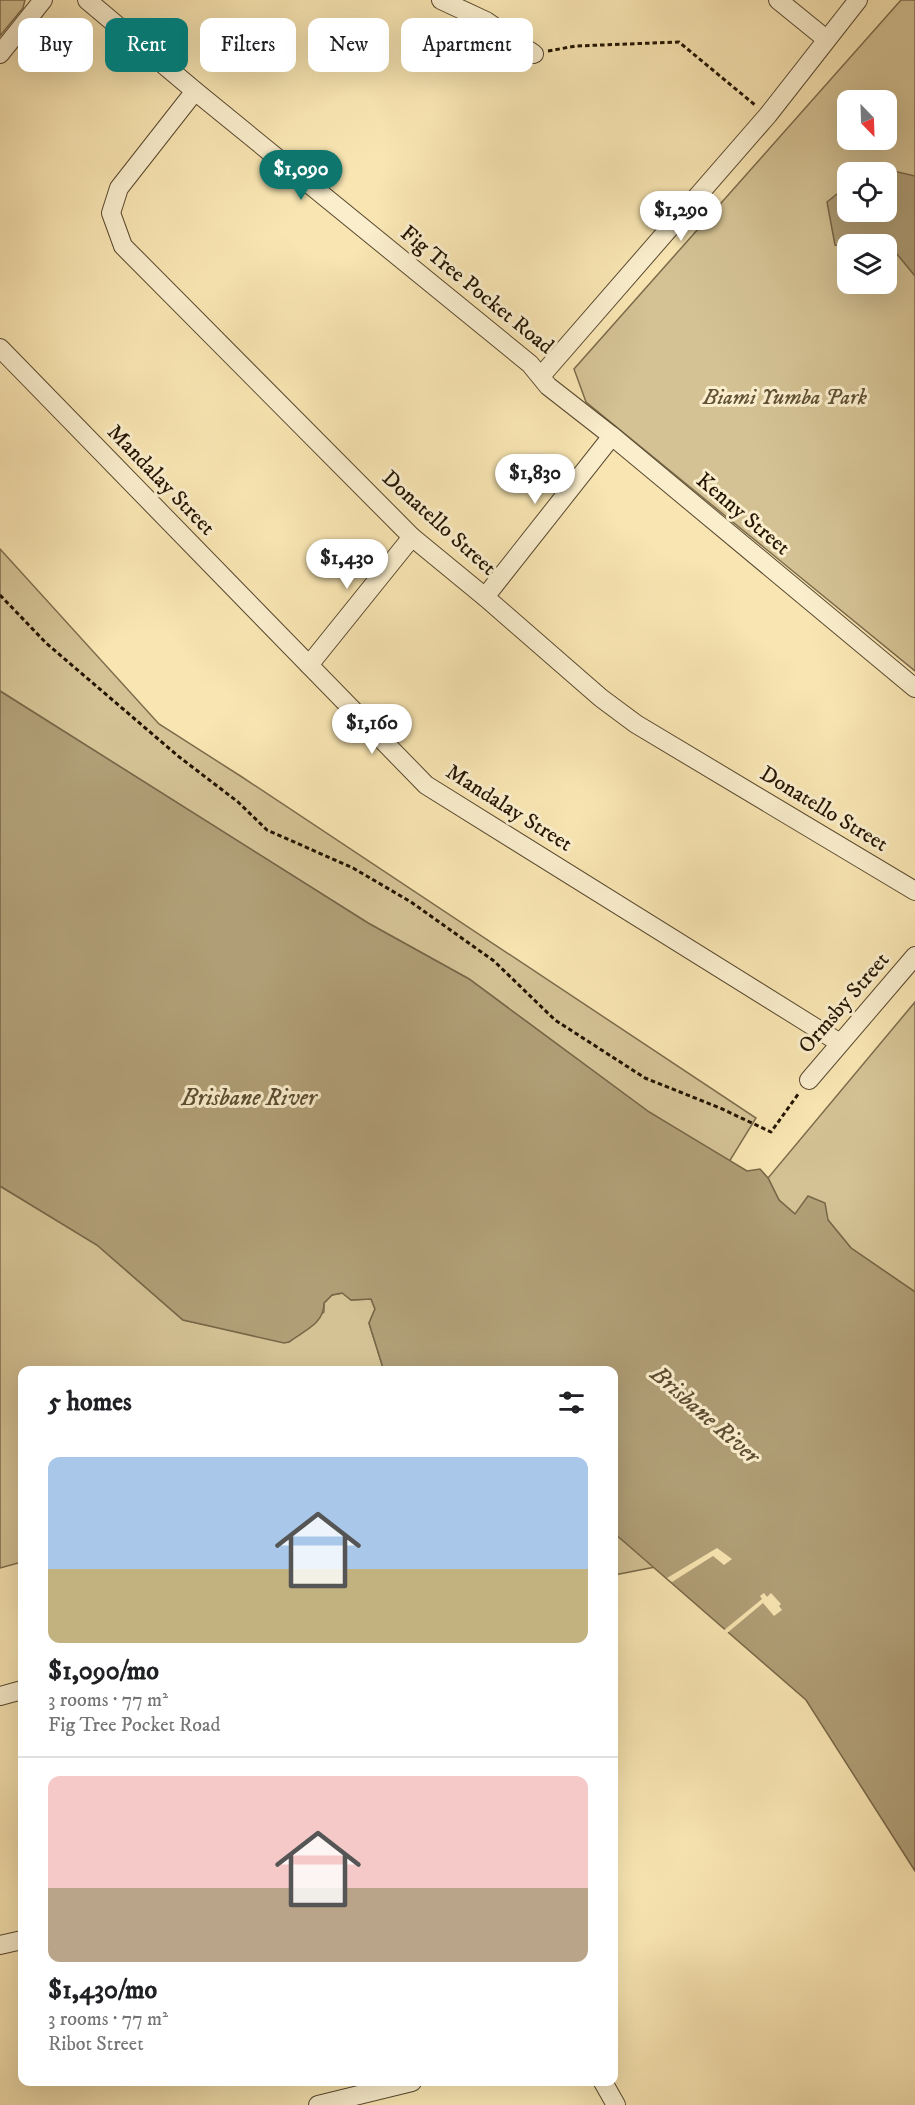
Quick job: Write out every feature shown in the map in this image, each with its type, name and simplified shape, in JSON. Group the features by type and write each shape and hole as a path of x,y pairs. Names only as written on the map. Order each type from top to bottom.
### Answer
{"street":[{"path":"0,54 43,0"},
{"name":"Fig Tree Pocket Road","path":"87,0 530,364 541,376 768,115 858,0"},
{"path":"441,0 486,21 534,54"},
{"path":"778,0 826,39"},
{"name":"Donatello Street","path":"195,91 119,188 111,213 123,246 412,537 601,698 636,724 915,891"},
{"name":"Mandalay Street","path":"0,348 426,785 840,1043"},
{"name":"Kenny Street","path":"541,376 548,386 612,436 915,688"},
{"path":"485,597 612,436"},
{"path":"309,665 412,537"},
{"name":"Ormsby Street","path":"809,1080 915,957"},
{"path":"0,1696 18,1691"},
{"path":"0,1945 18,1941"},
{"path":"318,2105 396,2086"},
{"path":"605,2086 616,2105"}],"path":[{"path":"534,54 576,46 679,42 768,115"},
{"path":"0,595 46,643 178,756 238,802 267,830 353,868 411,902 494,961 555,1020 645,1078 720,1108 771,1132 809,1080"}],"green space":[{"path":"0,0 25,0 23,8 0,36"},
{"name":"Biami Yumba Park","path":"901,0 915,0 915,671 586,402 574,369"},
{"path":"0,549 159,724 756,1118 729,1162 649,1112 469,979 368,923 0,691"},
{"path":"915,1002 915,1292 851,1248 828,1220 795,1214 779,1200 768,1178"},
{"path":"0,1186 97,1245 183,1320 289,1342 324,1312 324,1303 332,1295 343,1293 351,1300 371,1299 375,1309 369,1323 382,1366 18,1366 18,1563 0,1568"},
{"path":"618,1536 655,1567 618,1574"}],"water":[{"path":"897,172 915,176 915,276 897,254 897,234 837,234 837,245 835,245 827,202 837,194 837,222 897,222"},
{"name":"Brisbane River","path":"0,691 368,923 469,979 649,1112 747,1171 760,1169 768,1178 779,1200 795,1214 808,1196 825,1203 828,1220 851,1248 915,1292 915,1871 806,1700 618,1536 618,1366 382,1366 369,1323 375,1309 371,1299 351,1300 342,1293 332,1295 324,1303 321,1316 312,1326 284,1343 183,1320 97,1245 0,1186"}],"pier":[{"path":"717,1548 732,1559 724,1565 713,1556 672,1582 667,1578"},
{"path":"764,1593 767,1597 771,1593 781,1604 779,1606 782,1610 774,1616 763,1603 726,1634 723,1631 762,1599 760,1596"}]}
